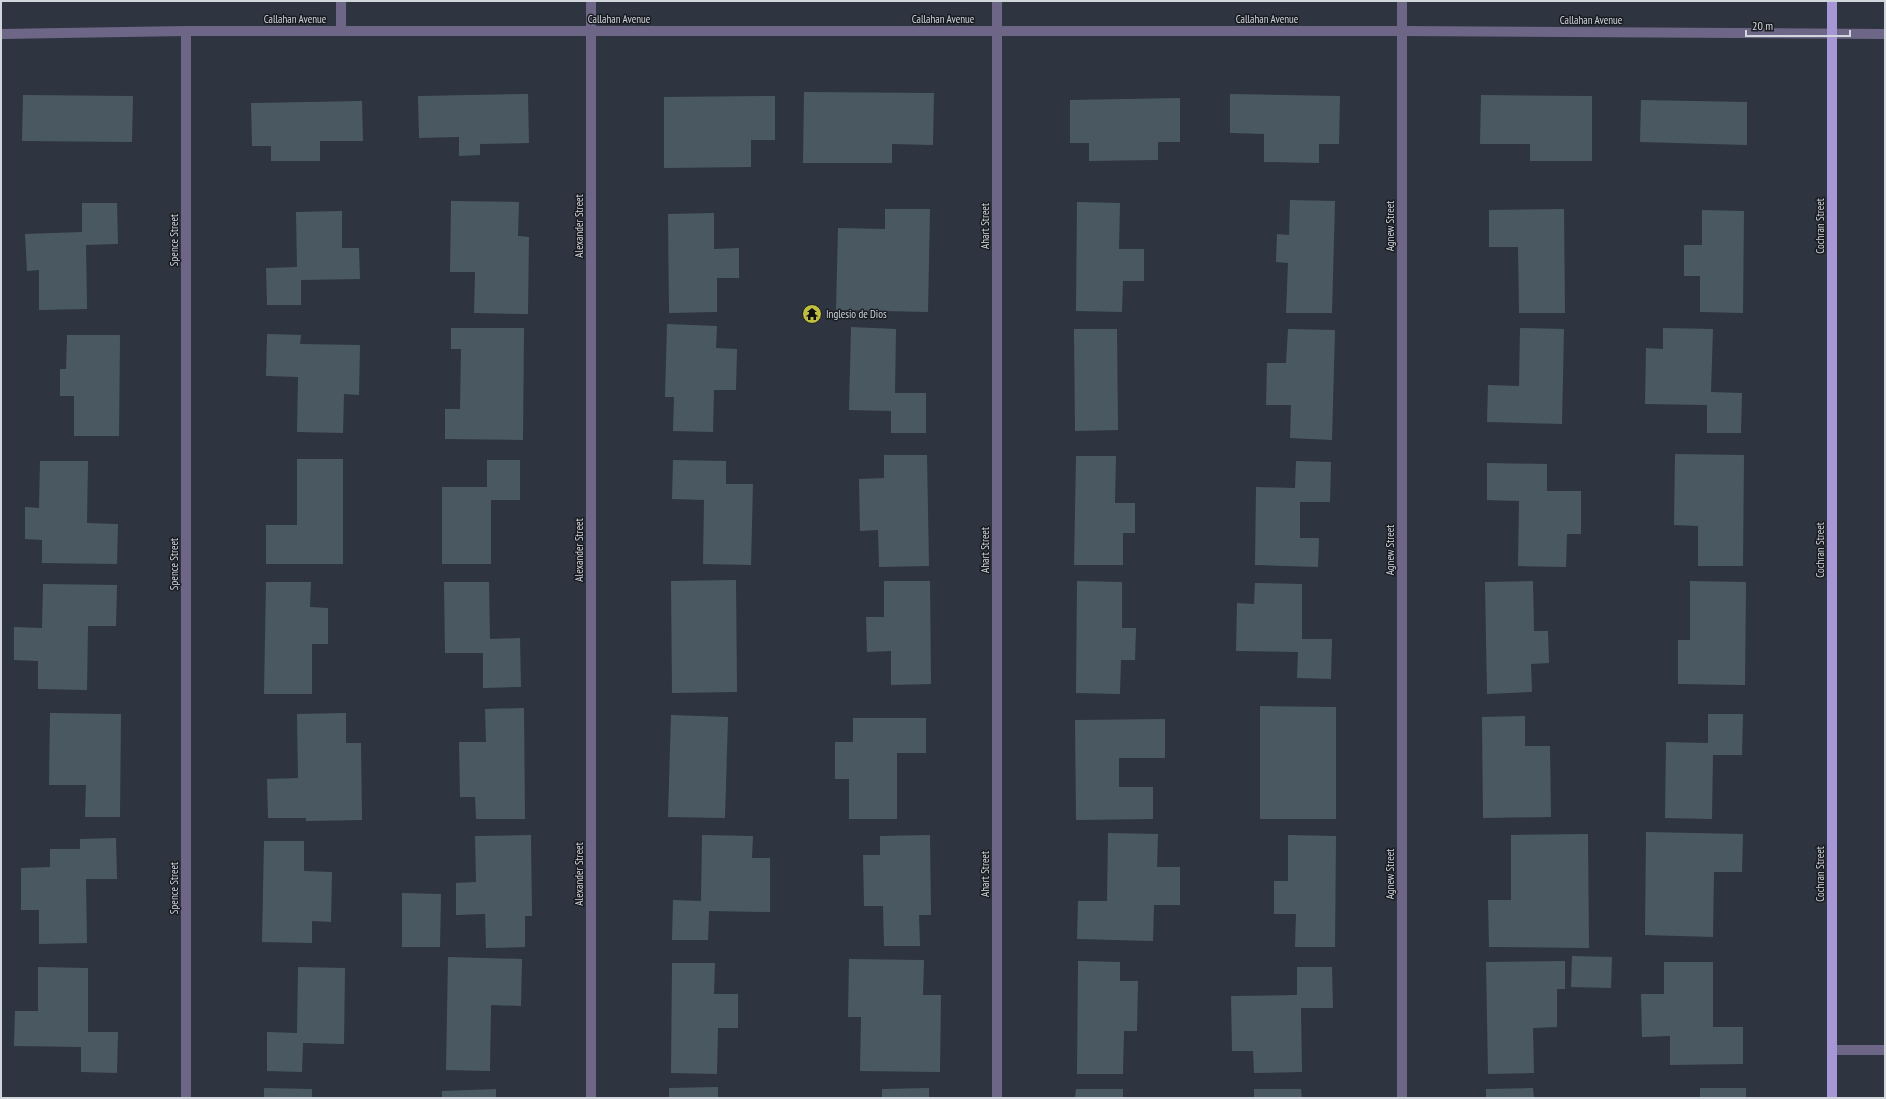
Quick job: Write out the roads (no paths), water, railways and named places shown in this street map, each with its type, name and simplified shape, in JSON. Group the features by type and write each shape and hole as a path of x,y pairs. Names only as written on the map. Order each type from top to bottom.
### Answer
{"main road":[{"name":"Cochran Street","path":"1832,1 1832,1098"}],"street":[{"path":"341,1 341,31"},
{"name":"Alexander Street","path":"591,1 591,1098"},
{"name":"Ahart Street","path":"997,1 997,1098"},
{"name":"Agnew Street","path":"1402,1 1402,1098"},
{"name":"Callahan Avenue","path":"1,34 186,31 1402,31 1885,34"},
{"name":"Spence Street","path":"186,31 186,1098"},
{"path":"1832,1050 1885,1050"}],"place":[{"name":"Inglesio de Dios","path":"812,314"}]}
